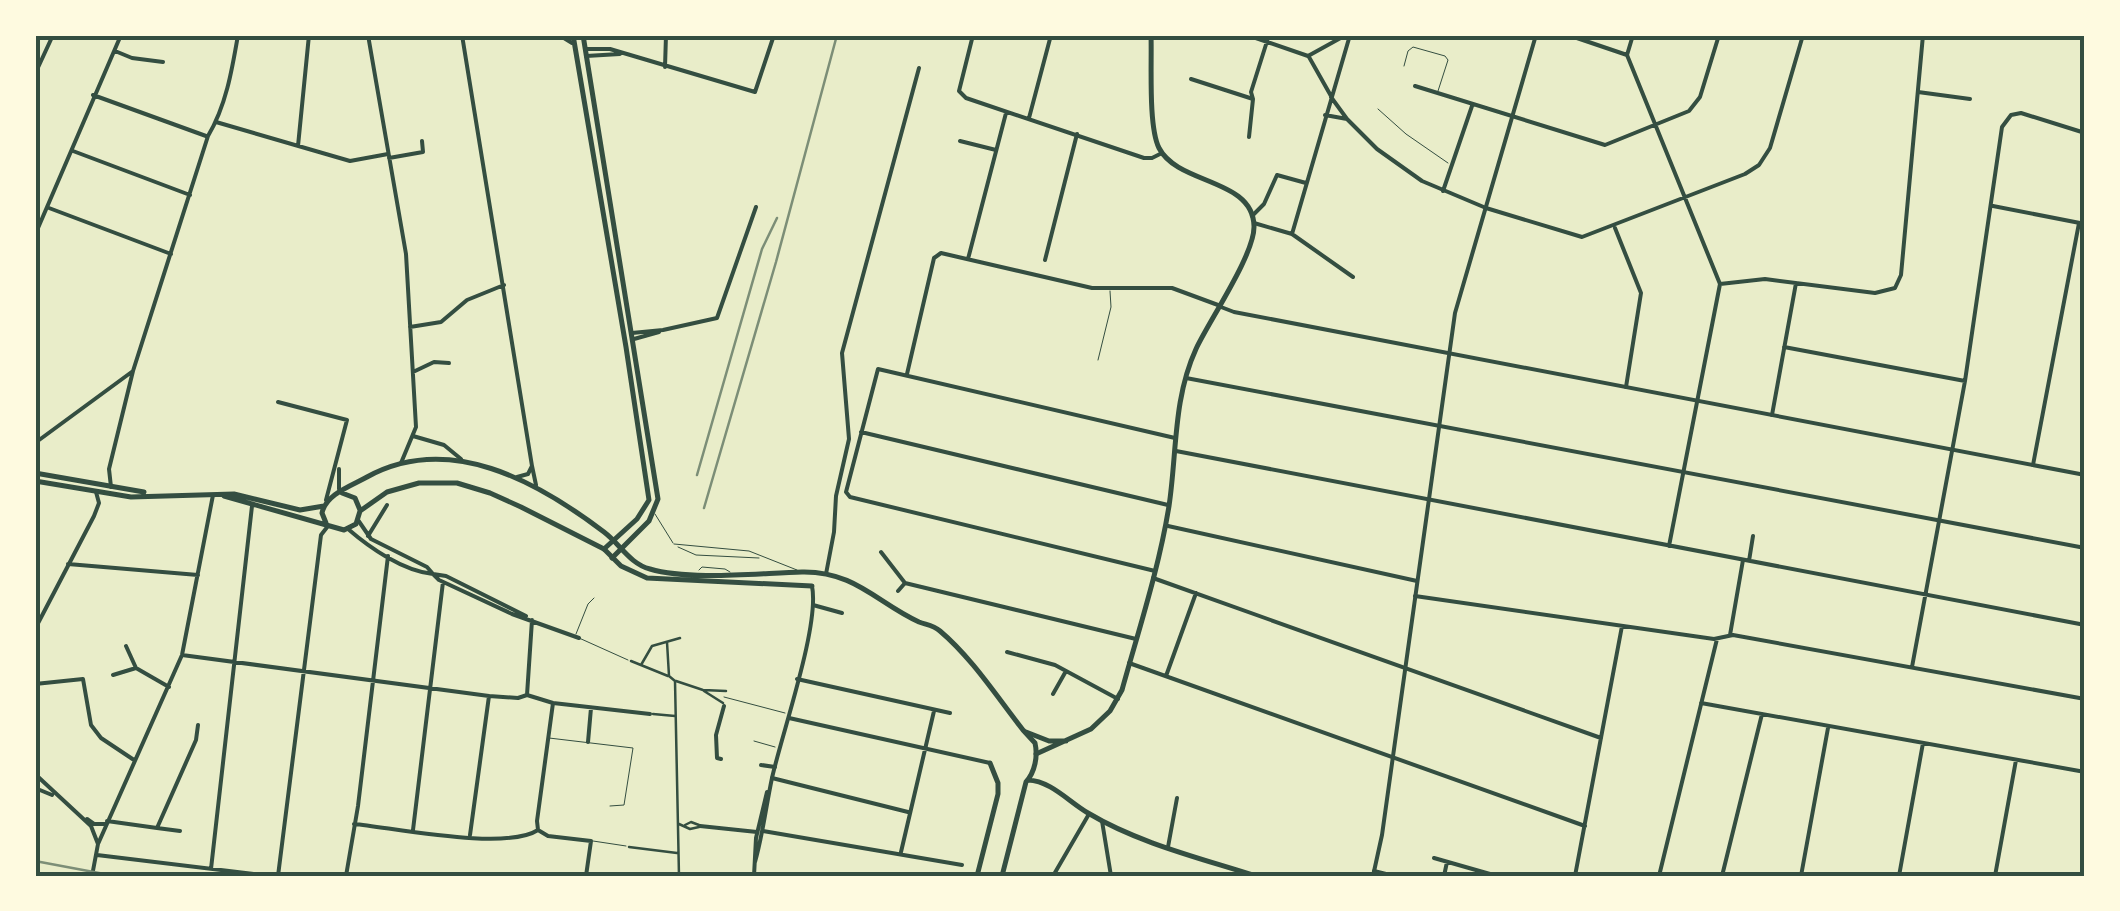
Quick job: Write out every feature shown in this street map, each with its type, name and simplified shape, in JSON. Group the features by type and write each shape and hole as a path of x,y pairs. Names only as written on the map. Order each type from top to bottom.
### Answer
{"main road":[{"path":"572,35 580,54 628,335 626,347 649,500 637,519 604,549"},
{"path":"583,35 580,54 656,485 655,513 612,558"},
{"path":"1036,754 1091,729 1118,699 1169,506 1185,378 1250,245 1253,219 1240,197 1174,164 1162,153 1155,133 1151,35"},
{"path":"35,473 152,494 246,496 300,510 325,503 366,477 401,463 460,459 538,490 614,540 632,560 650,569 826,574 872,592 918,621 932,625 952,643 1035,743 1036,754 1002,876"},
{"path":"35,481 131,497 152,494"},
{"path":"360,511 387,492 404,486 458,483 502,498 604,549 636,574 660,581 811,584"},
{"path":"224,496 348,529 358,520 360,511 355,498 341,493"},
{"path":"325,503 322,517 327,524"},
{"path":"1022,730 1049,741 1067,742"},
{"path":"977,876 998,794 990,763"},
{"path":"1027,781 1044,783 1102,820 1236,873 1256,876"}],"street":[{"path":"35,74 53,35"},
{"path":"35,235 121,35"},
{"path":"111,487 109,469 132,371 230,80 238,35"},
{"path":"298,146 309,35"},
{"path":"368,35 406,254 416,427 401,463"},
{"path":"462,35 532,479 538,490"},
{"path":"558,35 568,39 580,54 610,49 755,92 774,35"},
{"path":"665,67 666,35"},
{"path":"973,35 959,91 966,98 1144,158 1162,153"},
{"path":"1030,118 1052,35"},
{"path":"1247,35 1268,38 1308,56 1347,119 1400,168 1443,192 1582,237 1745,174 1763,161 1803,35"},
{"path":"1308,56 1348,35"},
{"path":"1292,234 1348,35"},
{"path":"1394,876 1374,874 1456,309 1536,35"},
{"path":"1568,35 1626,55"},
{"path":"1632,35 1626,55 1720,284 1670,546"},
{"path":"1414,86 1605,145 1684,114 1698,101 1719,35"},
{"path":"1720,284 1758,278 1882,293 1899,282 1923,35"},
{"path":"1249,137 1252,92 1268,38"},
{"path":"114,50 132,58 164,62"},
{"path":"826,574 836,496 849,440 842,353 918,68"},
{"path":"1191,79 1253,99"},
{"path":"1918,92 1970,99"},
{"path":"93,95 208,136"},
{"path":"1443,192 1472,106"},
{"path":"968,259 1006,112"},
{"path":"1912,667 1965,381 2002,127 2011,116 2021,113 2085,133"},
{"path":"1325,115 1347,119"},
{"path":"216,122 350,161 423,152 422,140"},
{"path":"1045,260 1077,134"},
{"path":"960,141 996,150"},
{"path":"72,151 190,195"},
{"path":"1306,182 1277,175 1253,219 1292,234 1352,277"},
{"path":"1993,206 2082,224 2034,464"},
{"path":"628,335 717,318 756,207"},
{"path":"47,208 171,254"},
{"path":"1615,226 1642,294 1626,387"},
{"path":"906,374 934,258 942,253 1110,291 1172,288 1234,312 2085,474"},
{"path":"1772,415 1796,282"},
{"path":"410,327 440,322 482,292 504,285"},
{"path":"1784,348 1965,381"},
{"path":"413,372 434,362 449,362"},
{"path":"1175,438 878,369 846,495 1154,574 1196,593 1601,738"},
{"path":"35,443 132,371"},
{"path":"1185,378 2085,548"},
{"path":"278,402 347,420 325,503"},
{"path":"861,432 1169,506"},
{"path":"413,436 444,445 460,459"},
{"path":"1174,451 2085,625"},
{"path":"339,459 341,493"},
{"path":"513,477 524,477 532,466"},
{"path":"35,629 94,516 99,503 96,492"},
{"path":"92,876 106,822 182,655 213,495"},
{"path":"211,869 253,502"},
{"path":"368,536 387,504"},
{"path":"358,520 368,536 428,568 443,582 531,619"},
{"path":"278,876 321,535 327,524"},
{"path":"1165,525 1417,581"},
{"path":"348,529 368,547 423,573 446,576 577,638"},
{"path":"1730,634 1753,536"},
{"path":"881,552 906,583 1136,639"},
{"path":"346,876 388,556"},
{"path":"68,564 200,575"},
{"path":"412,830 443,582"},
{"path":"898,591 906,583"},
{"path":"754,876 760,832 813,605 811,584"},
{"path":"1166,676 1196,593"},
{"path":"1415,596 1716,639 1730,634 2085,699"},
{"path":"813,605 842,614"},
{"path":"527,695 531,619"},
{"path":"1576,876 1622,626"},
{"path":"641,666 652,646 680,638"},
{"path":"1660,876 1716,639"},
{"path":"667,642 669,676"},
{"path":"126,646 136,668 169,687"},
{"path":"1007,652 1066,671 1118,699"},
{"path":"182,655 490,696 527,695 552,703 677,716"},
{"path":"631,661 702,690 723,704 716,735 721,759"},
{"path":"1129,663 1585,826"},
{"path":"114,675 136,668"},
{"path":"1053,694 1066,671"},
{"path":"35,684 82,679 91,725 101,738 134,760"},
{"path":"797,679 950,714"},
{"path":"675,680 682,824 679,876"},
{"path":"702,690 726,691"},
{"path":"470,837 490,696"},
{"path":"552,703 536,821 538,830 548,836 591,841 586,876"},
{"path":"1701,703 2085,772"},
{"path":"588,742 592,708"},
{"path":"901,852 934,710"},
{"path":"1722,876 1762,714"},
{"path":"788,715 990,763"},
{"path":"156,828 196,740 198,725"},
{"path":"1800,876 1828,726"},
{"path":"1898,876 1922,743"},
{"path":"1996,876 2016,760"},
{"path":"762,765 775,768"},
{"path":"772,778 908,812"},
{"path":"36,781 94,824 180,831"},
{"path":"36,781 56,797"},
{"path":"1168,846 1177,798"},
{"path":"1052,876 1089,814"},
{"path":"86,818 98,844"},
{"path":"1102,820 1111,876"},
{"path":"354,824 470,837 524,838 538,830"},
{"path":"682,824 690,829 700,826 760,832 901,852 962,865"},
{"path":"629,846 680,854"},
{"path":"96,856 270,876"},
{"path":"1434,858 1496,876"},
{"path":"1444,876 1448,862"}],"lane":[{"path":"1404,66 1408,50 1413,48 1447,58 1438,94"},
{"path":"1378,108 1406,134 1451,165"},
{"path":"1098,360 1111,307 1110,291"},
{"path":"649,500 674,544 696,555 762,558"},
{"path":"674,544 744,550 804,574"},
{"path":"594,598 588,604 577,638 631,661"},
{"path":"724,696 788,715"},
{"path":"548,738 633,748 624,805 610,806"},
{"path":"754,741 780,748"},
{"path":"591,841 629,846"}],"railway":[{"path":"704,508 837,35"},
{"path":"697,475 762,249 777,218"},
{"path":"35,861 115,876"}]}
